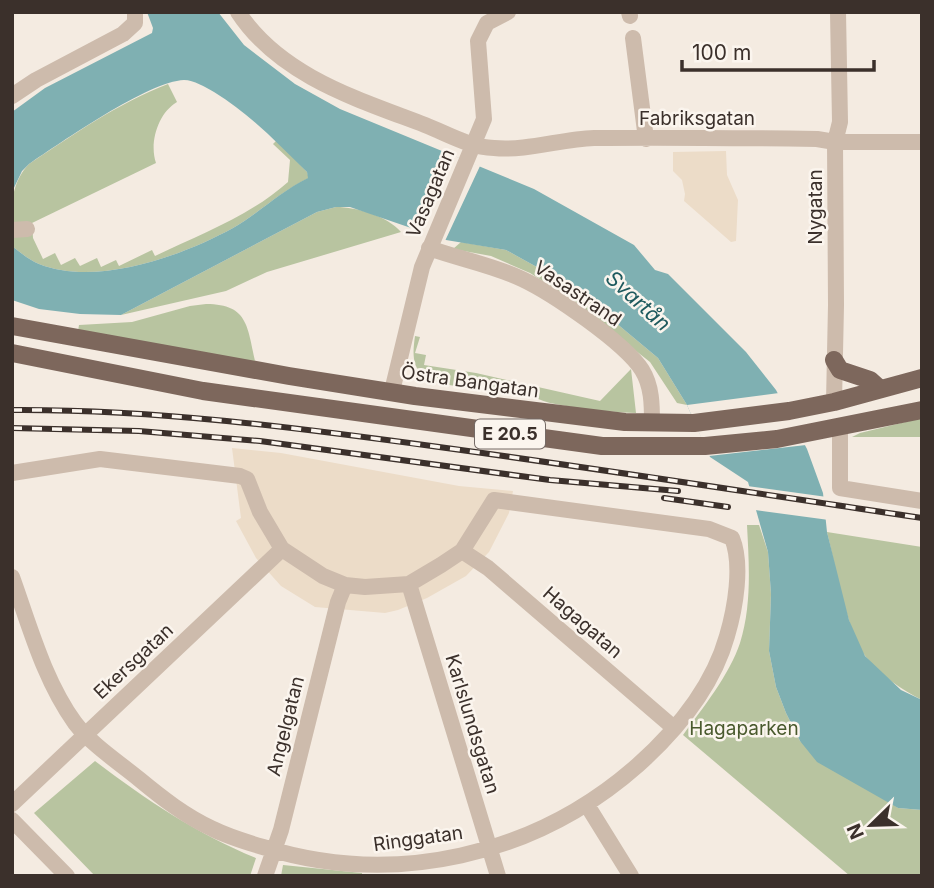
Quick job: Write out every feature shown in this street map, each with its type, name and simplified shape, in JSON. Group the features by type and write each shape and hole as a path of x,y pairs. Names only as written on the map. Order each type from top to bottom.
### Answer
{"main road":[{"name":"Östra Bangatan","path":"12,326 289,376 579,418 652,423 694,423 789,411 834,402 922,377"},
{"name":"E 20.5","path":"12,353 203,391 601,446 705,446 777,439 922,410"},
{"path":"834,360 840,370 870,380 880,389 876,399 850,410 840,427"},
{"path":"388,416 392,391"},
{"path":"834,402 840,427"}],"street":[{"path":"12,96 36,80 123,34 135,23 135,12"},
{"name":"Fabriksgatan","path":"238,12 248,28 265,45 313,79 471,153 592,138 922,142"},
{"path":"484,18 509,12"},
{"name":"Nygatan","path":"834,402 835,142 839,122 838,12"},
{"name":"Vasagatan","path":"392,391 422,267 484,119 478,41 484,18"},
{"path":"633,38 646,139"},
{"name":"Vasastrand","path":"432,243 520,278 556,299 618,345 643,371 651,396 652,423"},
{"path":"840,427 840,488 922,501"},
{"path":"12,473 100,459 240,476 247,479 260,512 282,549 323,576 345,585 386,587 408,584 462,551"},
{"name":"Ringgatan","path":"12,578 48,677 74,720 86,734 167,802 213,830 274,852 376,871 489,847 541,830 587,805 614,786 653,752 710,680 722,656 734,612 737,559 735,544 732,538 709,528 494,500 462,551"},
{"name":"Ekersgatan","path":"12,804 282,549"},
{"name":"Hagagatan","path":"462,551 488,568 674,728"},
{"name":"Karlslundsgatan","path":"408,584 498,876"},
{"name":"Angelgatan","path":"265,876 274,852 338,602 345,585"},
{"path":"587,805 631,876"},
{"path":"12,820 67,876"}],"green space":[{"path":"168,84 177,102 165,113 157,129 154,147 156,163 32,223 33,238 43,259 55,253 61,265 75,258 80,266 97,258 101,267 116,260 119,266 152,250 155,256 224,224 258,205 288,182 290,160 273,144 277,140 307,172 309,178 212,239 138,265 86,272 62,270 39,264 12,246 14,192 29,164 114,110"},
{"path":"336,207 371,214 388,221 401,232 267,272 226,291 121,315 317,212"},
{"path":"461,242 506,250 573,287 658,358 687,405 677,403 650,362 565,295 530,273 491,256 453,249"},
{"path":"206,304 231,308 239,314 248,330 256,364 78,331 79,325 132,322"},
{"path":"415,336 420,337 415,353 426,355 424,365 476,373 600,401 631,369 636,413 571,407 525,394 433,381 420,372 415,363 414,353"},
{"path":"922,418 922,437 852,437 860,433"},
{"name":"Hagaparken","path":"747,525 759,525 768,552 771,594 769,651 776,687 786,713 800,741 898,808 922,810 922,876 850,876 683,735 723,679 740,643 748,599"},
{"path":"827,532 922,547 922,700 885,676 859,646 842,597"},
{"path":"95,761 172,815 256,858 250,876 95,876 34,813"},
{"path":"283,865 362,873 362,876 281,876"}],"shaded area":[{"path":"726,151 727,175 738,200 736,241 731,242 684,201 682,180 673,171 673,152"},
{"path":"232,448 281,453 459,486 513,491 509,513 489,552 466,576 427,598 385,613 315,607 281,586 256,558 236,521 241,518"}],"water":[{"name":"Svartån","path":"147,12 218,12 244,45 295,84 340,109 534,189 634,245 655,270 668,274 746,352 776,390 807,449 823,493 827,532 849,620 865,656 901,690 922,700 922,810 898,808 817,762 800,741 776,687 769,651 771,594 768,552 748,482 710,457 687,405 658,358 573,287 506,250 446,240 350,207 336,207 317,212 121,315 39,309 12,300 12,246 39,264 62,270 86,272 138,265 212,239 308,178 307,172 240,110 203,86 184,80 169,83 128,101 61,142 22,171 12,192 12,112 45,88 152,33 153,28"}],"pier":[{"path":"447,153 480,166 445,241 410,231"},
{"path":"779,393 806,445 709,456 687,405"},
{"path":"747,486 827,497 829,520 755,510"}],"railway":[{"path":"12,410 173,416 280,427 500,455 922,518"},
{"path":"12,428 139,431 260,441 550,480 678,491"},
{"path":"664,498 728,507"}]}
